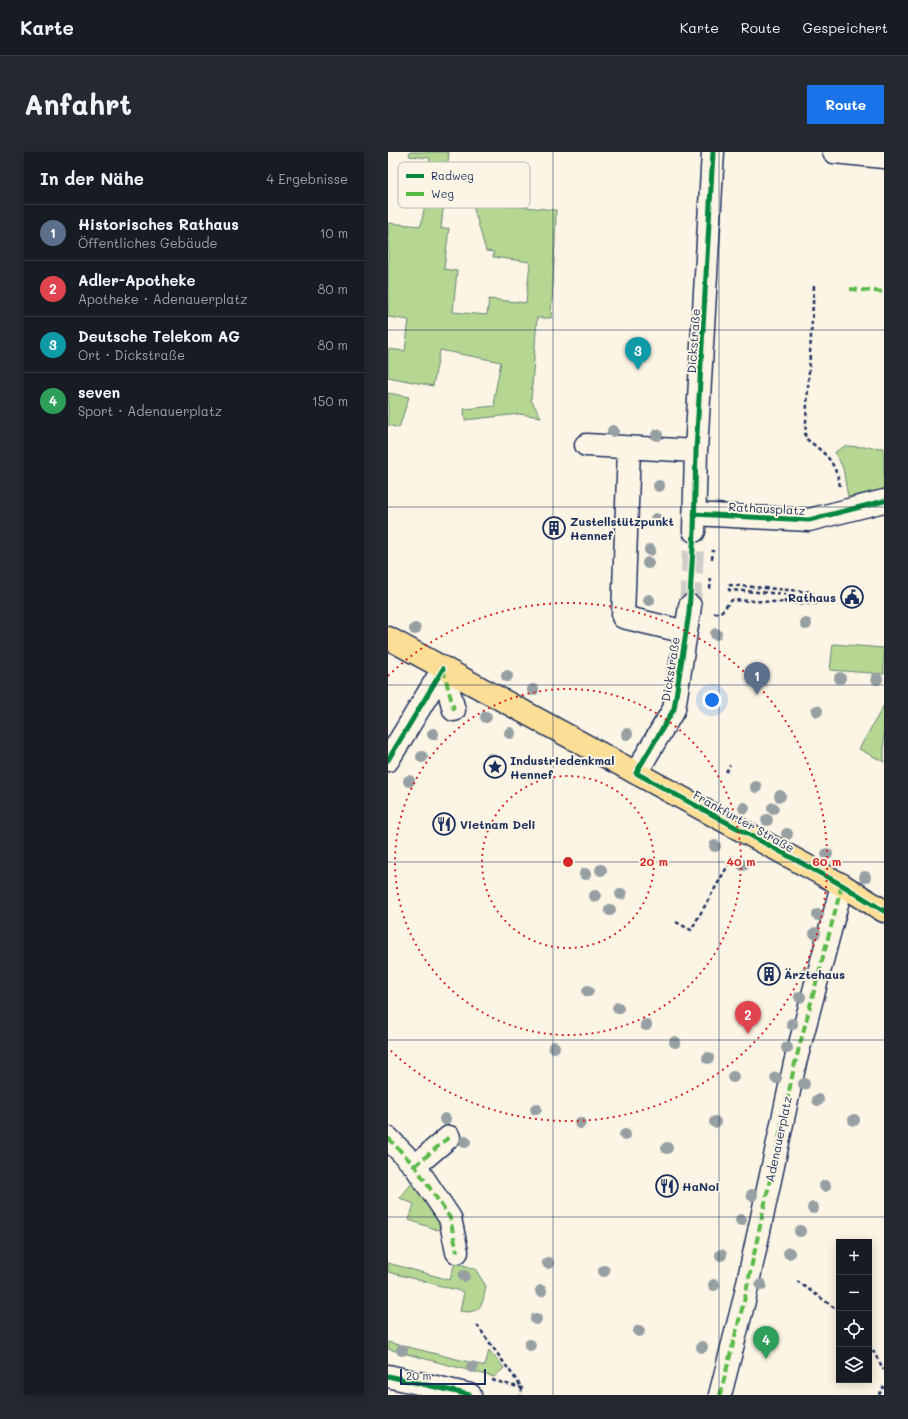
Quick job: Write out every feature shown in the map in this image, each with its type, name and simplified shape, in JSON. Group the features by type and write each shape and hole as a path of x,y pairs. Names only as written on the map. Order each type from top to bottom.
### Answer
{"main road":[{"name":"Frankfurter Straße","path":"388,638 842,885 884,911"}],"street":[{"name":"Dickstraße","path":"694,522 696,451 713,152"},
{"path":"834,152 884,157"},
{"path":"586,445 696,451"},
{"path":"629,448 623,617 688,617"},
{"name":"Rathausplatz","path":"694,522 809,520 884,501"},
{"name":"Dickstraße","path":"636,773 674,709 688,617"},
{"path":"443,669 454,710"},
{"path":"388,760 443,669"},
{"name":"Adenauerplatz","path":"720,1395 744,1301 795,1063 842,885"},
{"path":"415,1166 449,1136"},
{"path":"388,1138 415,1166 450,1218 457,1252"},
{"path":"388,1376 470,1395"}],"path":[{"path":"814,286 805,438 827,455 838,473 846,511"},
{"path":"785,602 786,594 729,590 730,585 812,592 815,604"},
{"path":"688,617 720,613 732,600 820,604"},
{"path":"726,772 730,765"},
{"path":"676,922 691,930 746,833"},
{"path":"797,1281 836,1309"},
{"path":"477,1325 522,1388 521,1395"},
{"path":"871,1347 884,1370"},
{"path":"879,1395 884,1386"}],"green space":[{"path":"410,152 449,152 448,162 430,162 430,158 409,156"},
{"path":"443,208 441,229 449,228 444,269 457,271 453,312 487,315 489,299 526,303 530,262 493,257 494,252 486,251 474,208 530,208 556,210 551,318 537,318 531,400 541,417 519,414 465,420 464,409 495,406 494,398 501,362 440,350 433,386 388,377 388,349 405,351 409,320 388,317 388,223 421,226 424,209"},
{"path":"388,393 409,397 399,428 388,425"},
{"path":"845,446 884,448 884,489 848,497 843,468 835,452"},
{"path":"833,644 884,648 884,674 830,670"},
{"path":"884,705 884,762 859,749"},
{"path":"411,1184 441,1218 442,1223 438,1230 409,1220 414,1204 400,1198"},
{"path":"455,1262 475,1269 486,1286 484,1298 477,1310 467,1312 460,1311 464,1292 388,1272 388,1263 450,1280"},
{"path":"388,1342 485,1366 489,1350 504,1368 494,1377 388,1349"}],"tunnel":[{"path":"690,606 694,531"}],"marked path":[{"path":"850,289 884,292"},
{"path":"443,669 454,710"},
{"path":"720,1395 744,1301 795,1063 842,885"},
{"path":"415,1166 449,1137"},
{"path":"388,1138 415,1166 450,1218 457,1252"}],"cycle path":[{"path":"713,152 696,451 694,531 689,613 674,709 636,773 842,885 884,911"},
{"path":"694,514 809,520 884,501"},
{"path":"388,760 443,669"},
{"path":"388,1376 470,1395"}],"place":[{"name":"Deutsche Telekom AG","path":"638,370"},
{"name":"Zustellstützpunkt Hennef","path":"554,528"},
{"name":"Rathaus","path":"852,597"},
{"name":"Historisches Rathaus","path":"757,695"},
{"name":"Industriedenkmal Hennef","path":"495,767"},
{"name":"Vietnam Deli","path":"444,824"},
{"name":"Ärztehaus","path":"769,974"},
{"name":"Adler-Apotheke","path":"748,1034"},
{"name":"HaNoi","path":"667,1186"},
{"name":"seven","path":"766,1359"}]}
